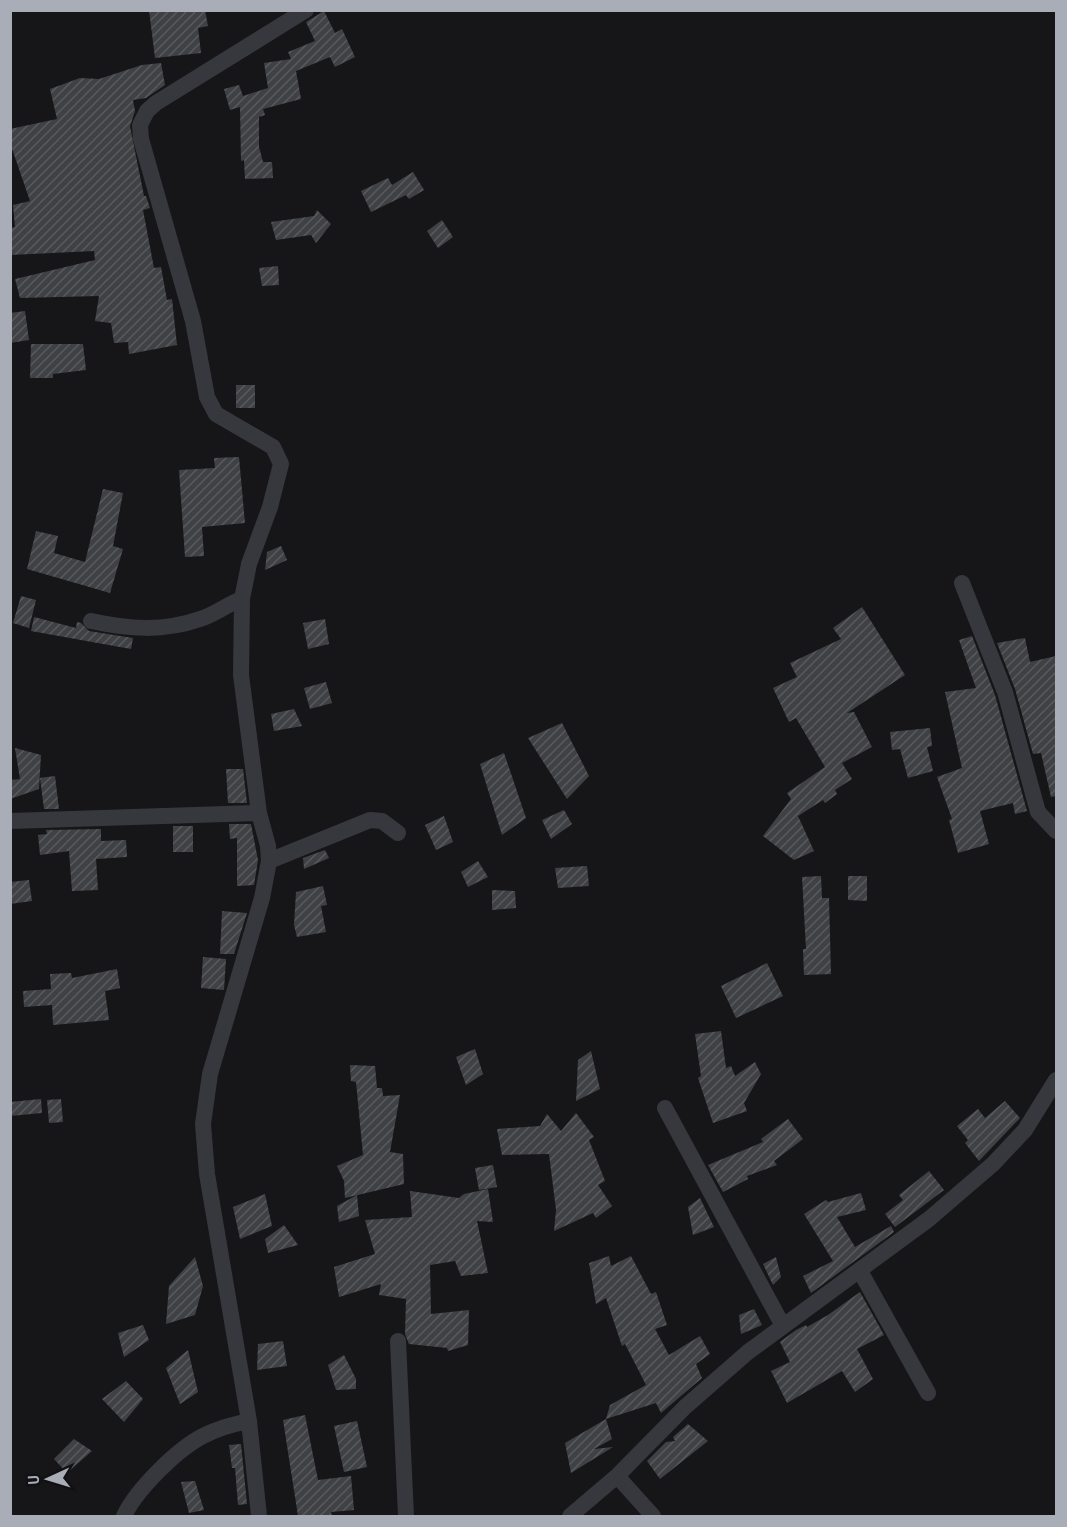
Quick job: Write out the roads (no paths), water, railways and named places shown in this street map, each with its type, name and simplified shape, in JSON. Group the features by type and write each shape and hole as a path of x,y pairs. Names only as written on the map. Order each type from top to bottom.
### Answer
{"street":[{"path":"259,1516 249,1421 211,1196 203,1124 210,1074 262,898 269,861 268,846 259,813 241,675 242,599 249,564 270,507 281,464 273,447 216,414 207,397 193,321 144,155 140,124 147,111 156,103 306,10"},
{"path":"962,583 1005,692 1035,804 1042,818 1056,831"},
{"path":"91,621 128,629 157,628 201,619 242,599"},
{"path":"10,821 259,813"},
{"path":"269,861 370,820 382,821 399,833"},
{"path":"570,1516 616,1476 685,1407 748,1352 929,1219 1000,1157 1025,1130 1056,1080"},
{"path":"665,1108 783,1326"},
{"path":"860,1271 928,1393"},
{"path":"398,1341 406,1516"},
{"path":"124,1516 139,1492 188,1445 213,1431 249,1421"},
{"path":"616,1476 653,1516"}]}
